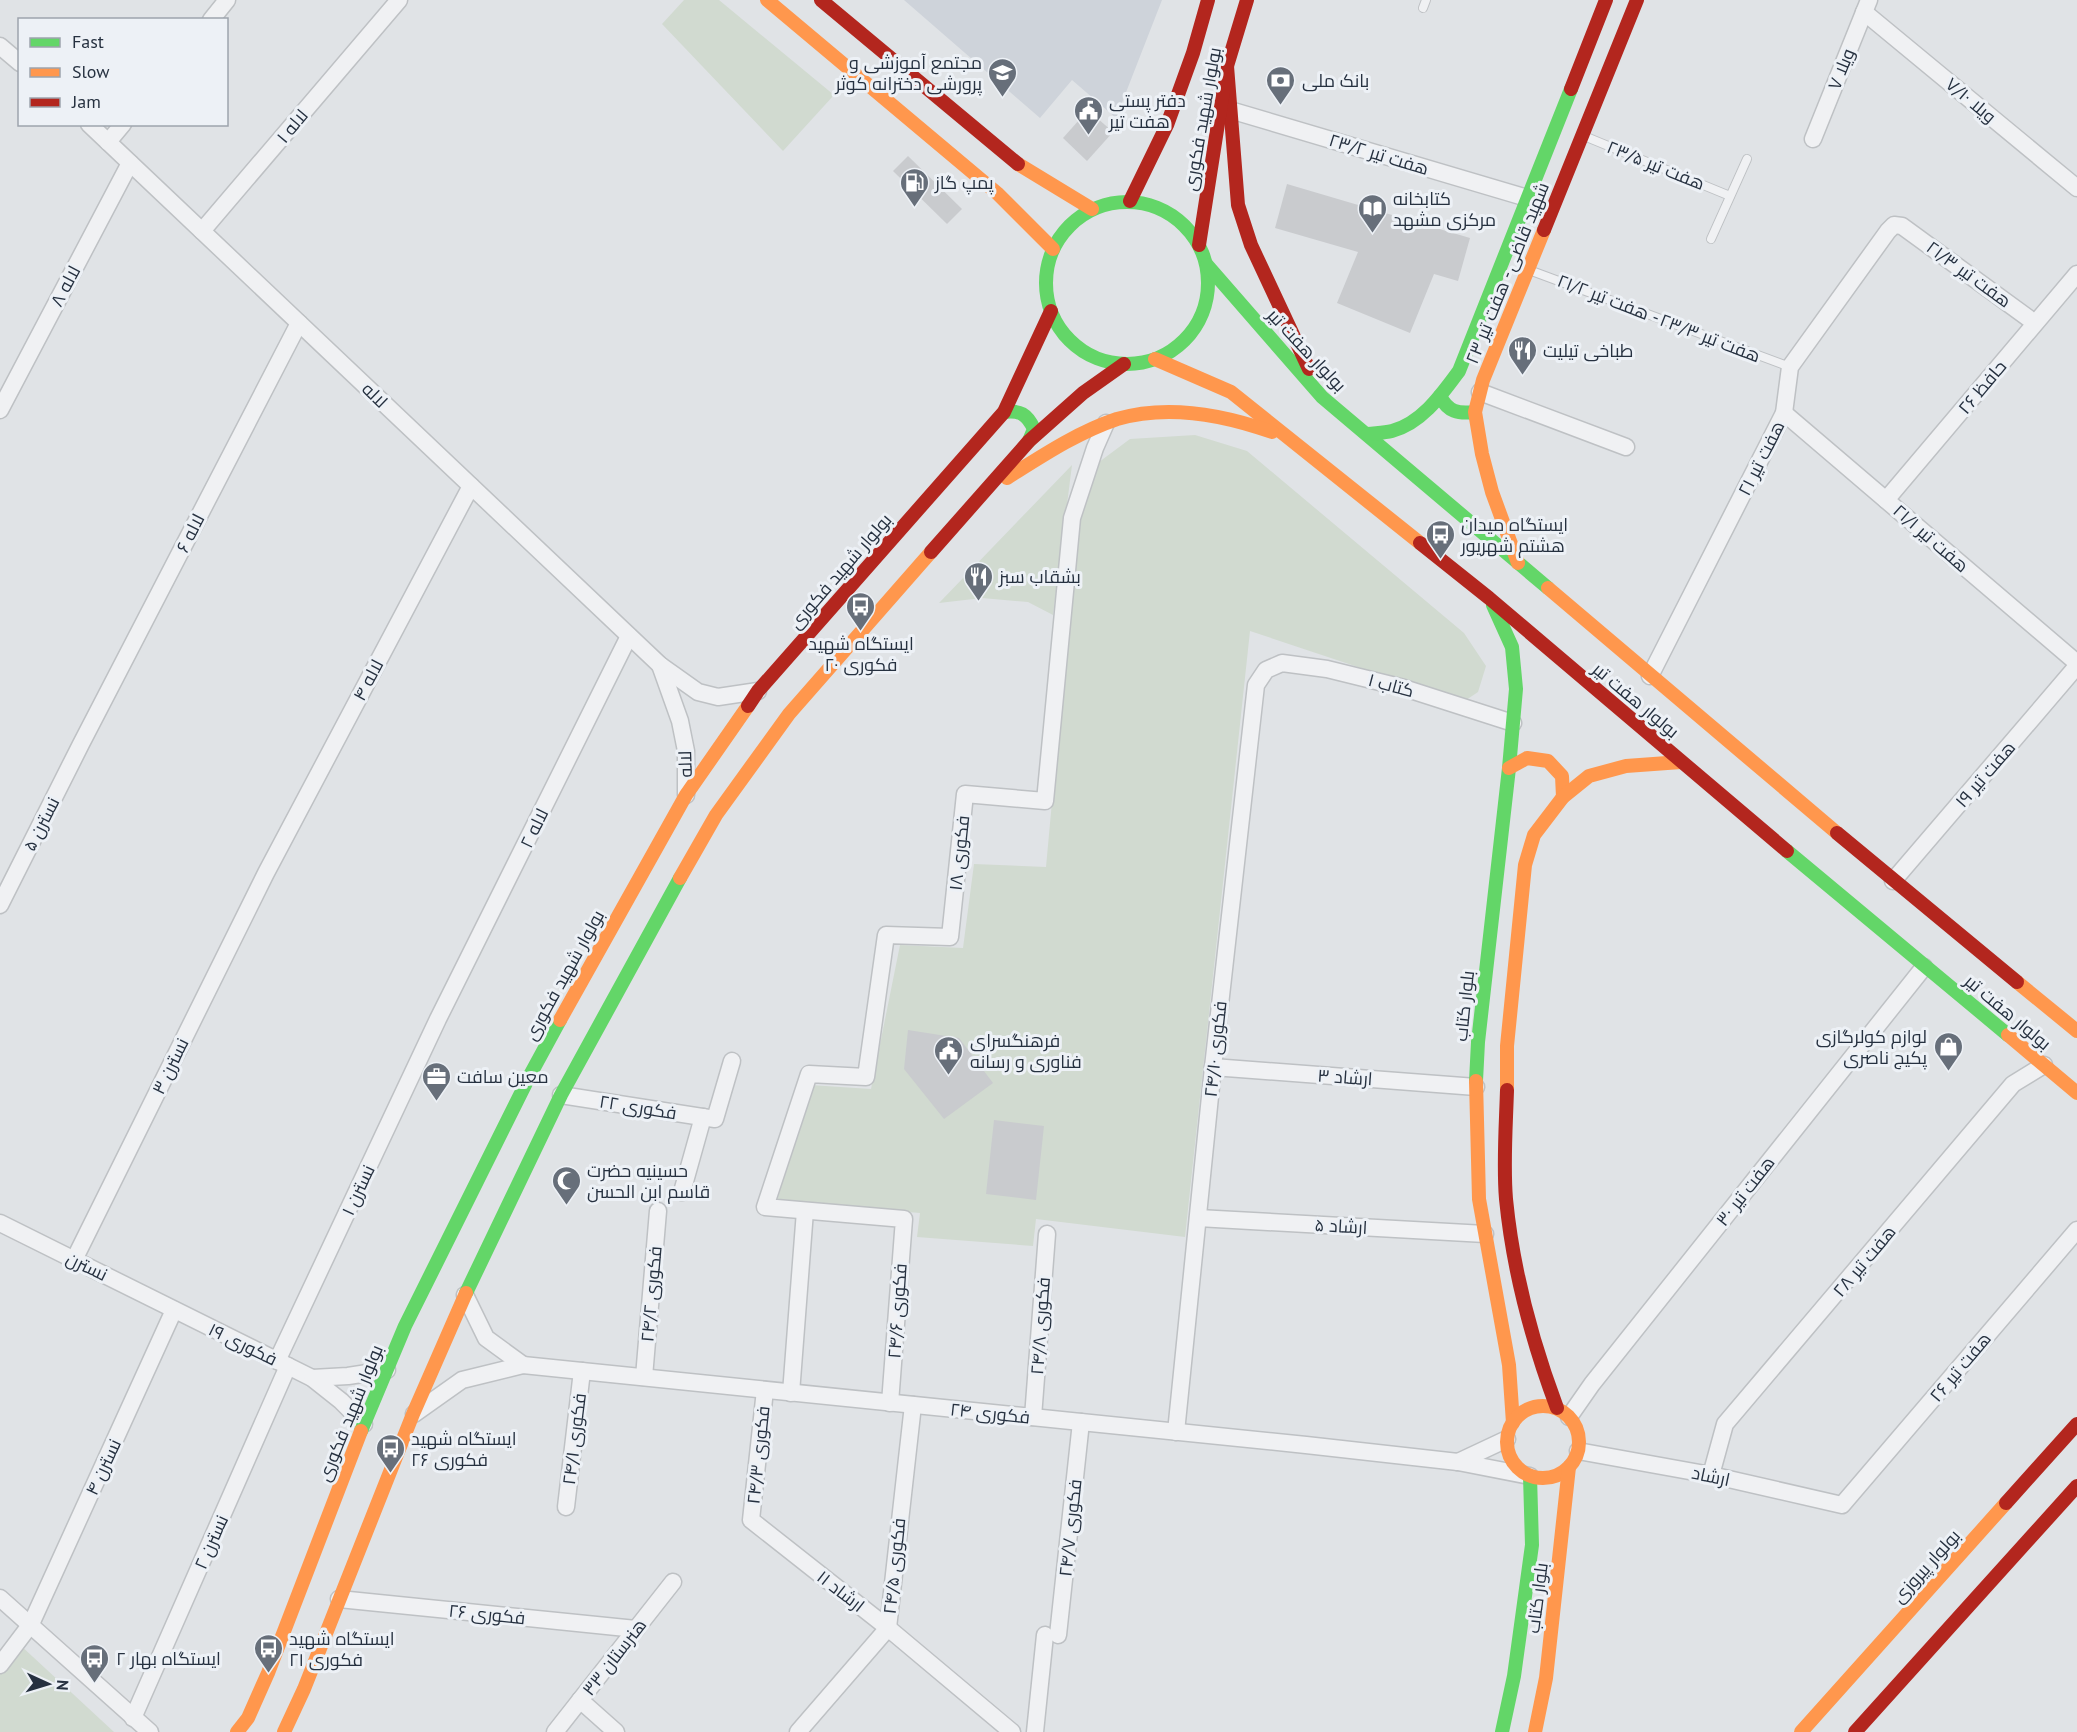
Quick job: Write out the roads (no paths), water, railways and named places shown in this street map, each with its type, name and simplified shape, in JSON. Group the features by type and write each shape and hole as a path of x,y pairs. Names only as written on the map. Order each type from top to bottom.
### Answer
{"main road":[{"path":"767,0 997,193 1053,249"},
{"path":"821,0 1019,165 1092,209"},
{"name":"بولوار شهید فکوری","path":"1130,201 1167,125 1193,53 1208,0"},
{"name":"بولوار شهید فکوری","path":"1199,245 1227,66 1247,0"},
{"name":"شهید قاضی - هفت تیر ۲۳","path":"1368,434 1393,430 1411,422 1440,396 1459,371 1606,0"},
{"name":"شهید قاضی - هفت تیر ۲۳","path":"1519,565 1492,492 1482,454 1475,412 1483,380 1637,0"},
{"path":"791,21 804,7"},
{"path":"1227,66 1238,205 1251,245 1322,397"},
{"path":"1130,201 1151,205 1171,214 1188,228 1199,245 1207,265 1208,286 1204,310 1193,331 1176,348 1155,359 1124,364 1100,360 1079,349 1062,332 1051,311 1046,290 1047,269 1053,249 1062,233 1075,220 1092,209 1110,203 1130,201"},
{"name":"بولوار هفت تیر","path":"1207,265 1322,397 1893,881 2077,1030"},
{"name":"بولوار شهید فکوری","path":"237,1732 248,1718 268,1673 364,1424 405,1326 529,1077 686,795 758,692 1004,412 1051,311"},
{"name":"بولوار هفت تیر","path":"1155,359 1231,392 1287,436 1489,598 1924,967 2077,1093"},
{"path":"284,1732 304,1689 413,1414 465,1295 561,1095 629,968 716,815 789,714 1029,441 1083,393 1124,364"},
{"path":"1440,396 1445,407 1453,412 1463,414 1475,412"},
{"path":"1004,412 1017,410 1029,416 1034,429 1029,441"},
{"path":"982,494 1050,451 1106,423 1145,414 1186,412 1230,418 1287,436"},
{"name":"بلوار کتاب","path":"1489,598 1512,647 1516,689 1478,1041 1476,1087 1479,1199 1509,1365 1513,1423"},
{"path":"1509,768 1527,758 1548,761 1562,776 1563,797"},
{"path":"1563,1413 1540,1406 1525,1411 1513,1423 1507,1439 1510,1456 1518,1468 1530,1476 1544,1479 1557,1476 1569,1467 1578,1451 1579,1439 1576,1427 1563,1413 1539,1359 1518,1275 1506,1198 1507,1046 1526,865 1534,835 1563,797 1589,776 1626,766 1682,762"},
{"name":"بولوار پیروزی","path":"1801,1732 2077,1424"},
{"name":"بلوار کتاب","path":"1535,1732 1546,1678 1569,1467"},
{"name":"بلوار کتاب","path":"1502,1732 1514,1676 1532,1545 1530,1476"},
{"path":"1855,1732 2077,1486"}],"street":[{"path":"213,18 227,0"},
{"name":"لاله ۱","path":"202,231 399,0"},
{"name":"ویلا ۷","path":"1813,139 1867,6"},
{"name":"ویلا ۷/۱۰","path":"1867,6 2077,188"},
{"path":"0,46 18,61"},
{"name":"هفت تیر ۲۳/۲","path":"1230,110 1527,198"},
{"name":"لاله","path":"91,126 660,666 698,692 718,697 758,692"},
{"path":"108,142 121,126"},
{"name":"لاله ۸","path":"0,410 129,163"},
{"name":"هفت تیر ۲۱","path":"1650,676 1784,413 1790,368 1888,231 1894,225 1902,226"},
{"name":"هفت تیر ۲۱/۳","path":"1902,226 2036,323"},
{"name":"حافظ ۲۶","path":"1886,500 2077,274"},
{"name":"لاله ۶","path":"81,744 299,323"},
{"path":"1480,392 1626,447"},
{"name":"هفت تیر ۲۱/۱","path":"1784,413 2077,665"},
{"name":"فکوری ١٨","path":"805,1211 765,1207 809,1074 866,1077 886,935 950,937 965,794 1045,801 1072,518 1095,448 1106,423"},
{"name":"لاله ۴","path":"266,873 471,486"},
{"name":"لاله ۲","path":"438,1020 629,636"},
{"name":"کتاب ۱","path":"1266,670 1282,663 1327,669 1404,688 1513,723"},
{"name":"هفت تیر ۱۹","path":"1893,881 2077,665"},
{"name":"لاله","path":"660,666 682,731 686,751 686,795"},
{"name":"فکوری ۲۴/۱۰","path":"1176,1432 1213,1067 1256,685 1266,670"},
{"name":"نسترن ۵","path":"0,905 81,744"},
{"name":"نسترن ۳","path":"74,1260 266,873"},
{"name":"هفت تیر ۳۰","path":"1563,1413 1592,1384 1924,967"},
{"name":"نسترن ۱","path":"283,1363 438,1020"},
{"path":"682,1192 732,1061"},
{"name":"هفت تیر ۲۸","path":"1711,1475 1725,1424 2013,1084 2044,1065"},
{"name":"ارشاد ۳","path":"1213,1067 1476,1087"},
{"name":"فکوری ۲۲","path":"561,1095 709,1118"},
{"name":"فکوری ۲۴/۲","path":"644,1377 658,1211"},
{"path":"791,1393 805,1211"},
{"name":"فکوری ۲۴/۶","path":"805,1211 904,1219 890,1403"},
{"name":"ارشاد ۵","path":"1198,1218 1485,1234"},
{"name":"نسترن","path":"0,1223 174,1310"},
{"name":"هفت تیر ۲۶","path":"1842,1505 2077,1230"},
{"name":"فکوری ۲۴/۸","path":"1033,1418 1047,1234"},
{"path":"465,1295 486,1338 523,1365"},
{"name":"فکوری ۱۹","path":"174,1310 312,1378 341,1401 364,1424"},
{"name":"نسترن ۴","path":"0,1665 31,1624 174,1310"},
{"name":"نسترن ۲","path":"134,1718 283,1363"},
{"path":"413,1414 462,1380 523,1365"},
{"name":"فکوری ۲۴","path":"523,1365 1458,1462 1530,1476"},
{"path":"312,1378 348,1376 387,1370"},
{"name":"فکوری ۲۴/۱","path":"566,1507 582,1371"},
{"name":"فکوری ۲۴/۳","path":"751,1520 765,1390"},
{"name":"فکوری ۲۴/۵","path":"798,1732 888,1628 913,1404"},
{"name":"فکوری ۲۴/۷","path":"1035,1732 1081,1422"},
{"path":"1458,1462 1507,1439"},
{"name":"ارشاد","path":"1578,1451 1711,1475 1842,1505"},
{"name":"ارشاد ۱۱","path":"751,1520 888,1628 1012,1732"},
{"name":"هنرستان ۳۳","path":"555,1732 673,1582"},
{"path":"0,1598 150,1732"},
{"name":"فکوری ۲۶","path":"339,1599 636,1629"},
{"path":"580,1700 616,1732"}],"lane":[{"name":"هفت تیر ۲۳/۵","path":"1582,135 1730,196"},
{"path":"1712,238 1747,159"},
{"name":"هفت تیر ۲۳/۳ - هفت تیر ۲۱/۲","path":"1527,269 1790,368"}],"place":[{"name":"مجتمع آموزشی و پرورشی دخترانه کوثر","path":"1003,98"},
{"name":"بانک ملی","path":"1281,106"},
{"name":"دفتر پستی هفت تیر","path":"1088,136"},
{"name":"پمپ گاز","path":"914,208"},
{"name":"کتابخانه مرکزی مشهد","path":"1372,234"},
{"name":"طباخی تیلیت","path":"1522,376"},
{"name":"ایستگاه میدان هشتم شهریور","path":"1440,560"},
{"name":"بشقاب سبز","path":"978,602"},
{"name":"ایستگاه شهید فکوری ۲۰","path":"861,632"},
{"name":"لوازم کولرگازی پکیج ناصری","path":"1948,1072"},
{"name":"فرهنگسرای فناوری و رسانه","path":"949,1076"},
{"name":"معین سافت","path":"436,1102"},
{"name":"حسینیه حضرت قاسم ابن الحسن","path":"566,1206"},
{"name":"ایستگاه شهید فکوری ۲۶","path":"390,1474"},
{"name":"ایستگاه شهید فکوری ۲۱","path":"268,1674"},
{"name":"ایستگاه بهار ۲","path":"95,1684"}]}
